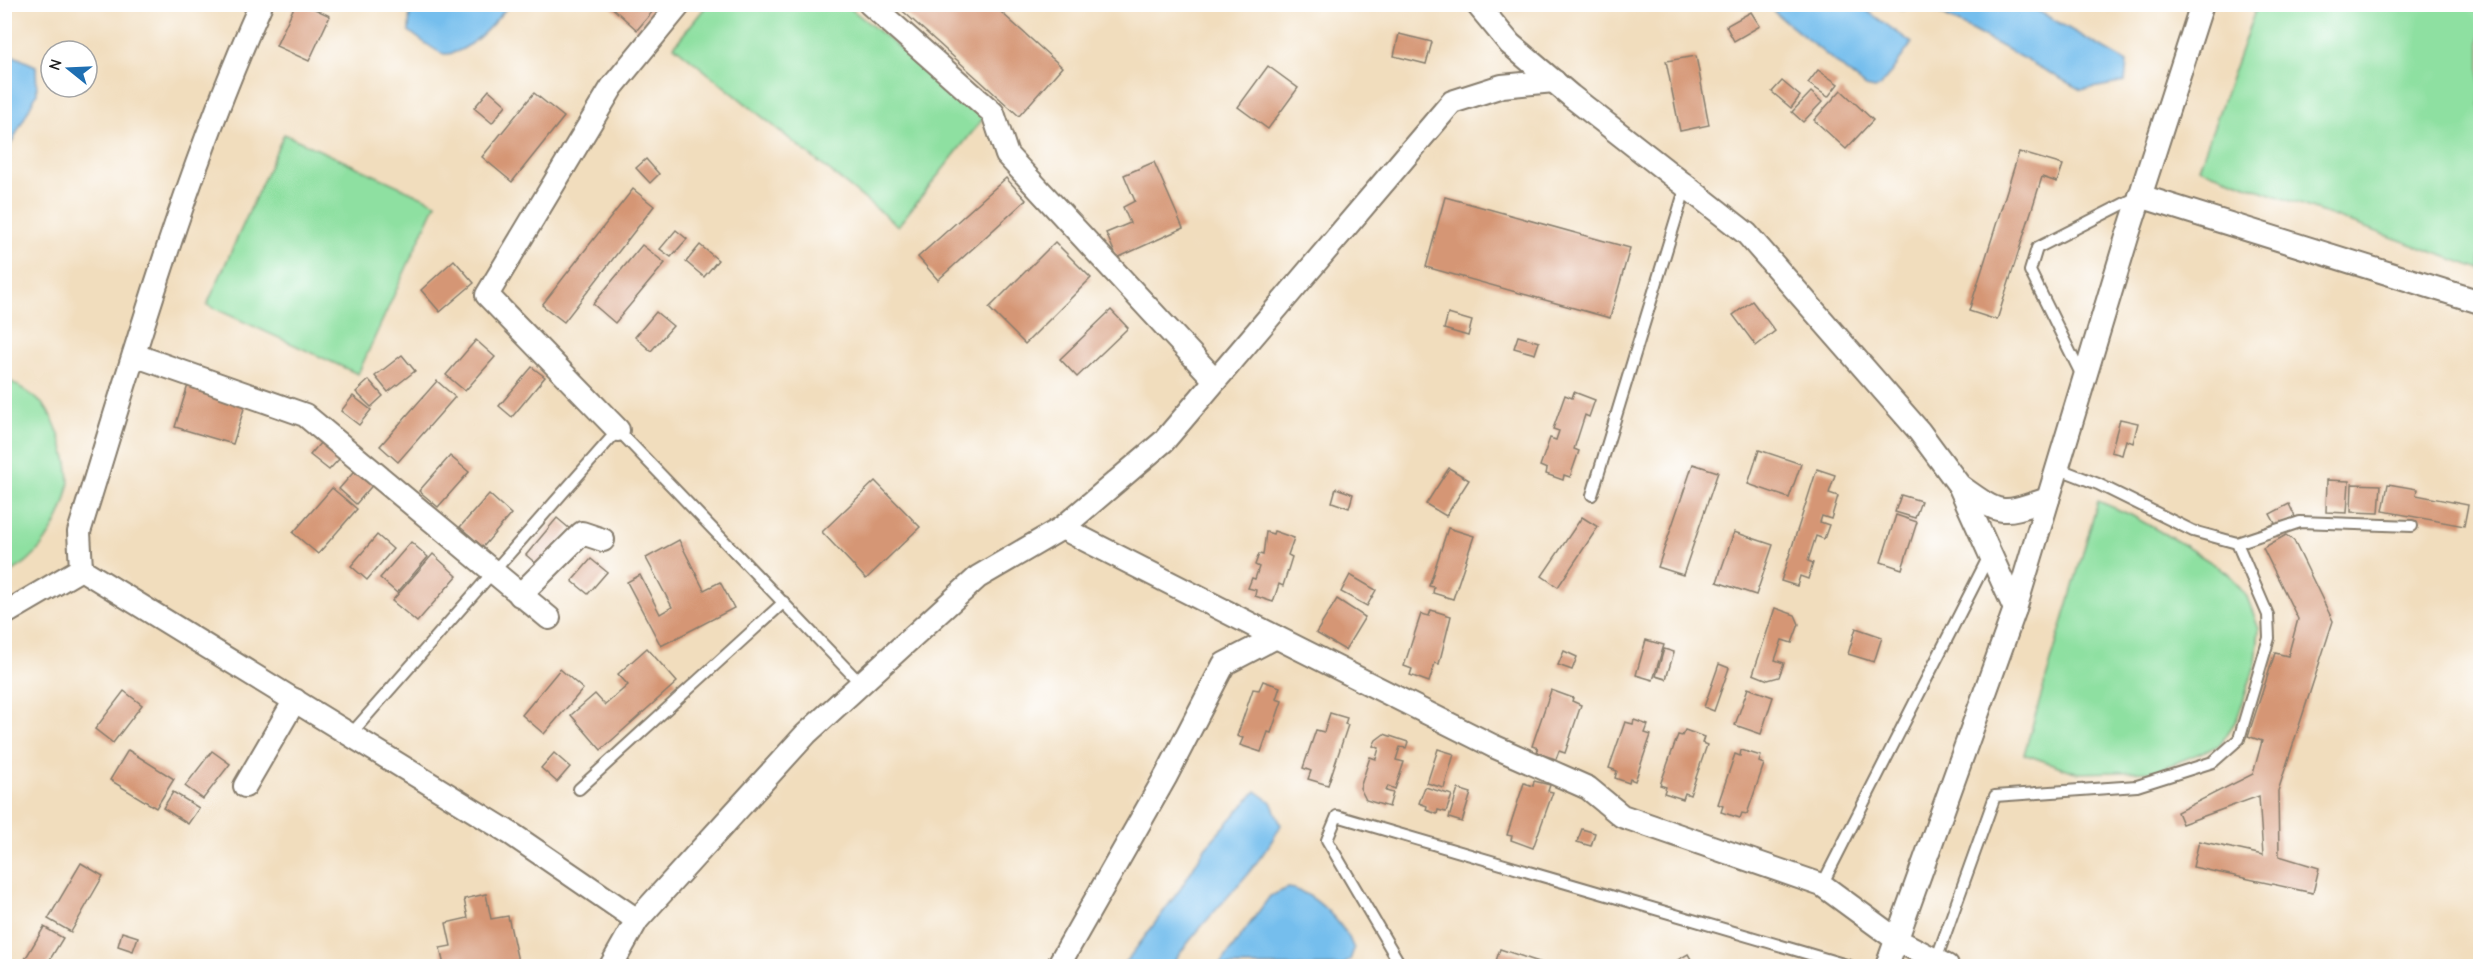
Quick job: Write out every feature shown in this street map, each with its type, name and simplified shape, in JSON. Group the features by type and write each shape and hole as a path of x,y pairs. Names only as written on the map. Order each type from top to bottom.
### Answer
{"street":[{"path":"81,569 79,532 134,355 224,87 261,4"},
{"path":"618,430 487,295 612,87 680,4"},
{"path":"870,4 993,113 1007,155 1215,380"},
{"path":"1477,4 1510,44 1747,234 1919,431 1959,485 2015,609"},
{"path":"1887,966 2015,609 2140,196 2202,4"},
{"path":"611,966 637,920 806,734 978,577 1062,528 1164,441 1452,102 1502,86 1554,81"},
{"path":"2140,196 2481,302"},
{"path":"134,355 305,416 549,618"},
{"path":"1959,485 1993,510 2013,510 2048,499"},
{"path":"1062,528 1493,746 1588,788 1622,816 1822,885 1896,940 1941,963"},
{"path":"520,595 582,533 603,540"},
{"path":"4,614 81,569"},
{"path":"81,569 513,835 637,920"},
{"path":"1058,966 1146,814 1224,664 1276,637"},
{"path":"245,786 294,700"}],"lane":[{"path":"1592,495 1686,186"},
{"path":"2084,380 2030,271 2037,248 2140,196"},
{"path":"350,735 618,430 861,684"},
{"path":"2057,468 2098,483 2193,531 2237,543 2301,522 2412,526"},
{"path":"1941,963 1995,796 2137,786 2213,762 2238,739 2269,638 2268,615 2237,543"},
{"path":"1822,885 1990,553"},
{"path":"579,789 784,602"},
{"path":"1401,966 1327,840 1337,816 1850,966"}],"green space":[{"path":"707,5 846,5 985,116 898,226 674,46"},
{"path":"2257,5 2461,5 2480,12 2480,269 2199,168"},
{"path":"284,134 436,203 358,374 207,305"},
{"path":"4,377 36,398 45,407 55,424 63,446 69,480 65,502 46,540 27,561 5,574"},
{"path":"2098,501 2131,515 2228,573 2247,597 2259,628 2256,663 2237,719 2220,745 2156,771 2078,773 2024,754"}],"water":[{"path":"410,4 509,5 472,43 453,53 444,54 409,31"},
{"path":"1771,5 1859,5 1912,43 1881,86 1875,89 1866,87 1774,12"},
{"path":"1893,5 1919,5 1902,10"},
{"path":"1919,5 2028,5 2127,62 2125,82 2081,90 1942,14"},
{"path":"5,52 36,66 37,93 5,156"},
{"path":"1256,791 1271,802 1281,825 1257,862 1171,966 1123,966 1181,888 1205,848"},
{"path":"1288,888 1308,895 1336,920 1354,949 1350,960 1341,966 1219,966 1270,896"}],"building":[{"path":"608,4 659,4 637,30"},
{"path":"895,4 992,4 1062,67 1019,116"},
{"path":"295,5 306,5 330,16 309,61 276,46"},
{"path":"1751,12 1760,26 1734,41 1726,26"},
{"path":"1399,34 1432,42 1426,64 1394,56"},
{"path":"1696,56 1709,125 1680,131 1666,61"},
{"path":"1268,66 1298,88 1268,129 1238,107"},
{"path":"1818,70 1838,84 1828,97 1808,83"},
{"path":"1782,81 1800,96 1791,108 1772,92"},
{"path":"489,90 506,105 492,123 474,108"},
{"path":"1841,90 1873,120 1846,149 1814,120"},
{"path":"1811,92 1822,102 1803,122 1792,112"},
{"path":"534,93 564,117 512,182 482,157"},
{"path":"2019,152 2063,165 2057,182 2042,177 1997,320 1969,311"},
{"path":"646,159 659,174 650,183 636,168"},
{"path":"1154,162 1183,228 1117,258 1106,233 1130,223 1123,207 1135,201 1124,175"},
{"path":"1006,178 1026,200 938,280 918,257"},
{"path":"633,189 654,206 564,322 542,305"},
{"path":"1445,197 1630,248 1610,318 1426,267"},
{"path":"676,230 687,239 671,257 660,249"},
{"path":"1055,242 1091,278 1025,344 989,308"},
{"path":"642,245 665,263 615,323 593,304"},
{"path":"700,245 718,260 704,277 686,262"},
{"path":"454,260 474,283 440,312 421,290"},
{"path":"1752,301 1775,331 1756,346 1733,315"},
{"path":"1111,310 1128,328 1077,377 1060,359"},
{"path":"656,312 673,326 651,351 635,337"},
{"path":"1448,314 1472,321 1468,336 1444,329"},
{"path":"1518,336 1539,342 1535,354 1514,348"},
{"path":"476,340 495,357 465,391 446,375"},
{"path":"402,355 415,371 388,392 375,376"},
{"path":"532,367 545,377 512,417 499,406"},
{"path":"369,380 383,396 371,407 356,392"},
{"path":"437,381 455,397 398,462 380,446"},
{"path":"188,385 246,402 233,444 175,427"},
{"path":"1574,392 1595,400 1589,417 1585,415 1574,449 1579,451 1570,477 1564,475 1563,480 1546,474 1547,469 1540,466 1550,438 1556,440 1559,431 1553,429 1565,395 1572,398"},
{"path":"353,396 371,410 359,425 341,411"},
{"path":"2120,419 2138,423 2133,443 2126,440 2122,455 2111,452"},
{"path":"321,442 340,458 329,470 310,455"},
{"path":"1759,450 1801,464 1789,498 1748,484"},
{"path":"450,456 469,472 438,507 419,491"},
{"path":"1693,464 1718,472 1683,575 1658,567"},
{"path":"359,466 376,481 356,504 339,489"},
{"path":"1449,468 1469,480 1446,516 1426,504"},
{"path":"1817,469 1835,475 1829,493 1838,496 1831,519 1822,516 1820,522 1829,525 1824,539 1816,536 1808,561 1813,563 1808,579 1800,576 1797,586 1781,581"},
{"path":"2327,480 2349,481 2347,513 2326,512"},
{"path":"875,481 920,527 866,579 822,532"},
{"path":"2352,484 2381,485 2379,513 2351,512"},
{"path":"2388,484 2417,489 2416,495 2468,505 2464,526 2383,511"},
{"path":"332,488 357,509 318,554 293,533"},
{"path":"1336,488 1353,494 1349,508 1332,502"},
{"path":"489,494 511,514 483,547 460,527"},
{"path":"1901,495 1921,501 1915,518 1895,512"},
{"path":"2289,504 2295,517 2277,527 2270,514"},
{"path":"1896,515 1917,522 1902,569 1881,562"},
{"path":"1582,517 1598,527 1558,587 1542,576"},
{"path":"557,518 570,529 539,566 526,555"},
{"path":"1448,528 1474,536 1453,599 1433,593 1434,587 1429,586"},
{"path":"1274,531 1294,538 1288,555 1292,557 1283,586 1279,584 1273,602 1255,596 1256,590 1248,588 1252,578 1255,579 1259,567 1255,565 1259,554 1263,555 1266,532 1273,534"},
{"path":"1734,532 1773,545 1756,595 1717,582"},
{"path":"377,535 393,549 367,580 351,566"},
{"path":"2286,535 2294,541 2333,621 2278,791 2279,856 2319,868 2313,893 2193,867 2199,841 2263,855 2259,796 2182,824 2177,812 2253,774 2262,741 2248,736 2275,653 2288,656 2298,619 2263,548"},
{"path":"679,540 704,590 720,582 734,608 661,646 627,582 640,575 660,614 672,607 646,558"},
{"path":"411,542 428,557 397,593 380,578"},
{"path":"433,554 457,576 417,622 392,601"},
{"path":"591,559 607,572 588,594 572,581"},
{"path":"1350,575 1376,590 1367,606 1341,592"},
{"path":"1337,599 1365,617 1345,650 1316,633"},
{"path":"1775,608 1795,615 1799,624 1792,643 1782,640 1775,660 1784,663 1779,677 1768,680 1753,674"},
{"path":"1431,610 1451,616 1439,664 1435,663 1429,682 1410,675 1412,669 1404,666 1421,614 1429,616"},
{"path":"1856,628 1882,637 1874,662 1848,654"},
{"path":"1646,640 1664,645 1653,680 1636,675"},
{"path":"647,648 677,682 601,750 571,715 595,694 605,705 628,685 618,674"},
{"path":"1664,649 1674,652 1666,679 1656,676"},
{"path":"1564,651 1577,657 1572,670 1558,665"},
{"path":"1719,664 1729,668 1714,711 1704,707"},
{"path":"560,669 583,689 544,734 522,715"},
{"path":"1263,681 1280,687 1276,699 1282,701 1271,733 1268,732 1261,752 1240,745 1243,738 1237,736 1253,689 1259,690"},
{"path":"1748,688 1773,697 1761,734 1735,725"},
{"path":"1551,690 1573,698 1572,701 1581,705 1565,753 1559,751 1556,759 1537,753 1538,748 1532,746"},
{"path":"124,691 142,705 113,743 95,729"},
{"path":"1330,713 1347,718 1345,724 1348,725 1328,785 1308,779 1311,771 1303,768 1316,730 1324,732"},
{"path":"1634,720 1648,725 1645,733 1651,735 1635,781 1630,779 1629,783 1615,778 1617,771 1609,768 1625,722 1633,724"},
{"path":"1685,730 1704,737 1702,743 1707,745 1690,795 1685,793 1683,799 1664,793 1666,787 1660,785 1678,735 1682,736"},
{"path":"1384,734 1408,742 1406,748 1400,747 1396,760 1404,762 1395,789 1388,786 1386,791 1393,793 1389,807 1366,800 1360,788 1370,757 1376,759 1379,748 1373,746 1376,740"},
{"path":"1438,749 1454,754 1444,788 1427,783"},
{"path":"128,750 174,779 156,808 110,780"},
{"path":"1741,750 1761,756 1759,762 1764,764 1747,814 1742,813 1740,818 1721,812 1723,806 1718,804 1735,754 1740,756"},
{"path":"212,751 230,764 203,799 185,786"},
{"path":"554,753 570,767 557,782 541,768"},
{"path":"1534,781 1550,785 1548,791 1553,792 1533,848 1511,840 1512,836 1507,835 1524,783 1533,786"},
{"path":"1425,787 1452,795 1446,812 1438,810 1437,814 1426,810 1427,806 1419,803"},
{"path":"1458,789 1471,793 1462,822 1449,818"},
{"path":"173,792 199,808 188,824 163,808"},
{"path":"1582,829 1595,833 1591,846 1577,842"},
{"path":"81,863 103,876 71,932 48,919"},
{"path":"486,894 491,919 508,916 519,966 444,966 440,948 451,946 446,923 468,918 464,899"},
{"path":"44,927 63,938 46,966 21,966"},
{"path":"122,932 138,937 133,951 118,946"},
{"path":"1500,949 1542,963 1540,966 1495,964"},
{"path":"1688,954 1695,966 1674,966 1678,964 1676,961"}]}
